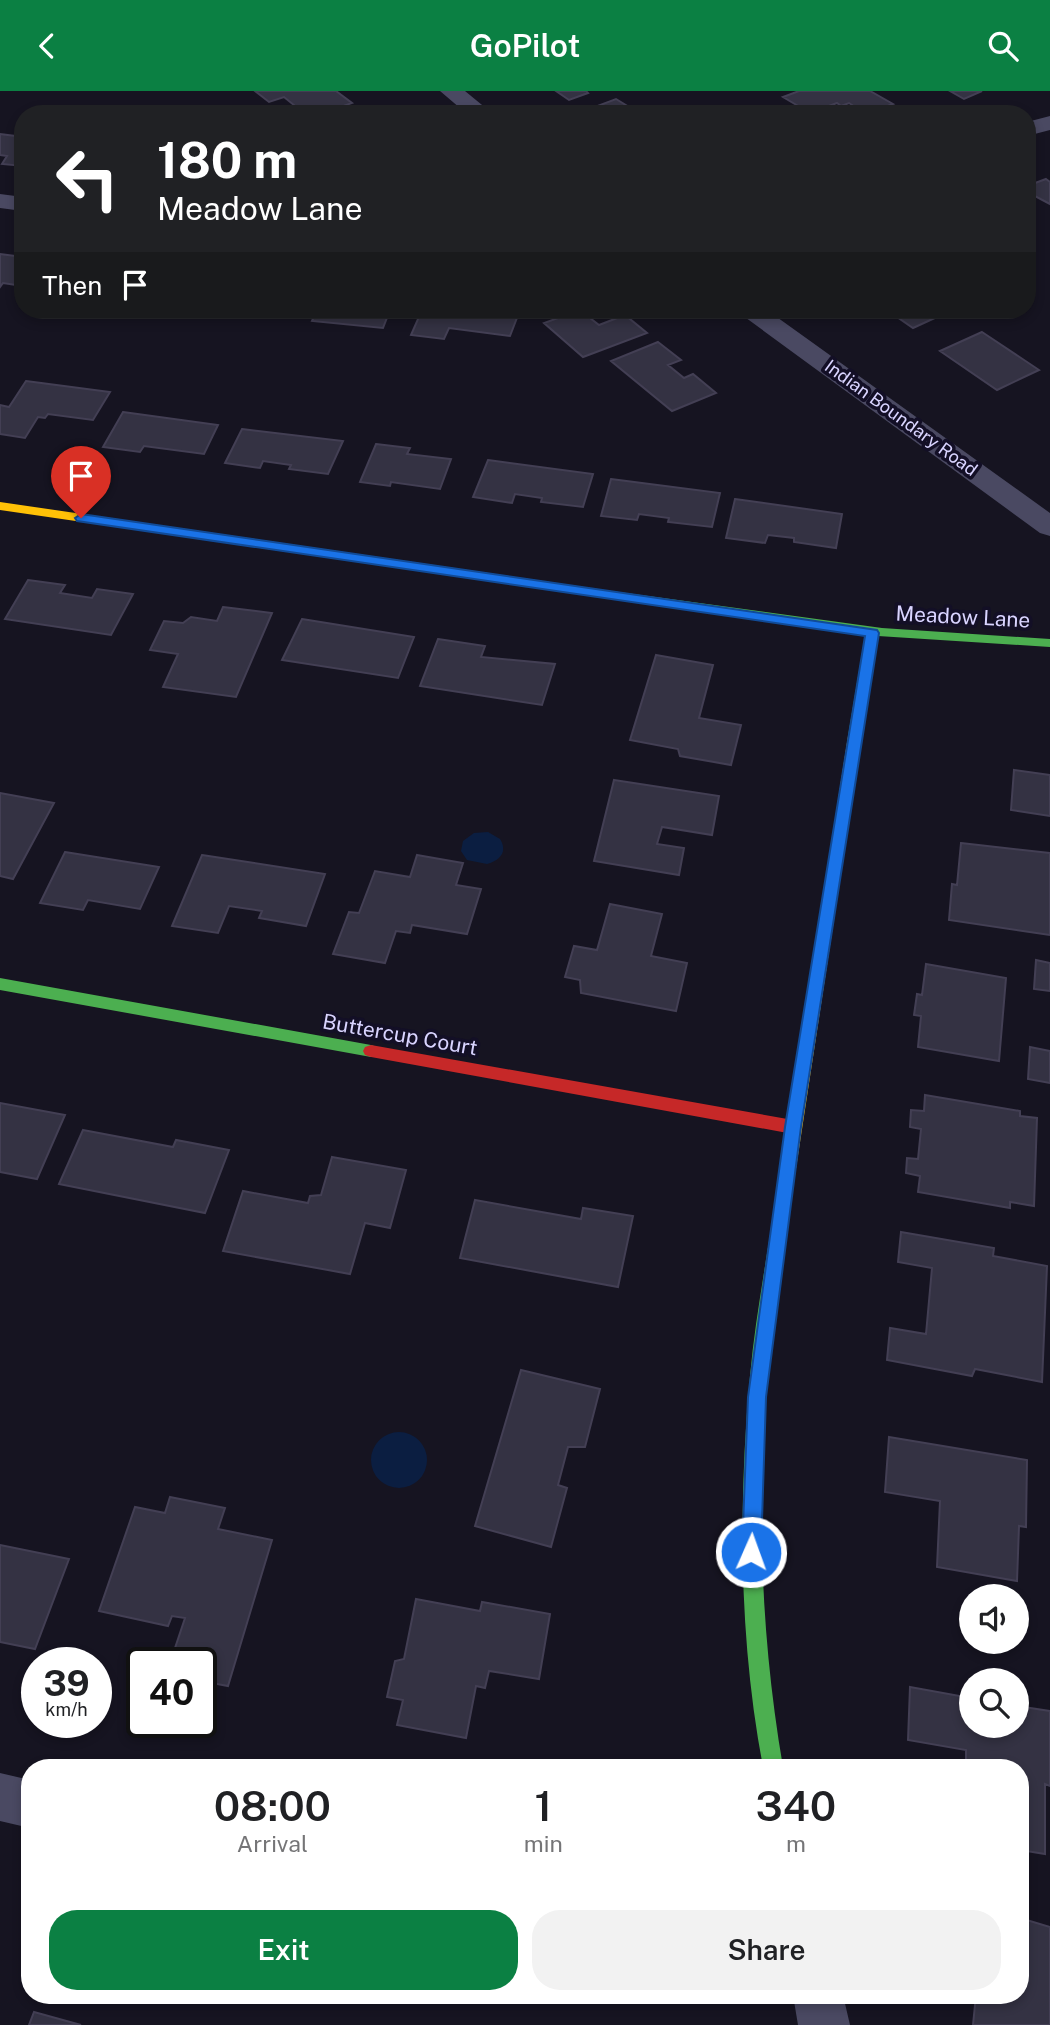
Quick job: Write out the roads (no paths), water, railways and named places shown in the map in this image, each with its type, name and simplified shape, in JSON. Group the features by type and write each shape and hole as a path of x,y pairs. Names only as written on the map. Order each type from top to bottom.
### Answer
{"street":[{"path":"451,91 470,105"},
{"name":"Indian Boundary Road","path":"763,319 1050,527"},
{"name":"Meadow Lane","path":"0,506 872,633 978,642 1050,643"},
{"path":"772,1759 764,1719 752,1539 757,1397 793,1127 872,633"},
{"name":"Buttercup Court","path":"0,984 793,1127"},
{"path":"0,1797 21,1802"},
{"path":"820,2004 824,2025"}],"water":[{"path":"488,832 500,839 503,848 501,855 487,864 467,860 461,851 463,841 474,833"},
{"path":"399,1432 410,1434 419,1440 425,1449 425,1471 419,1480 410,1486 399,1488 388,1486 379,1480 373,1471 371,1460 373,1449 379,1440 388,1434"}]}
